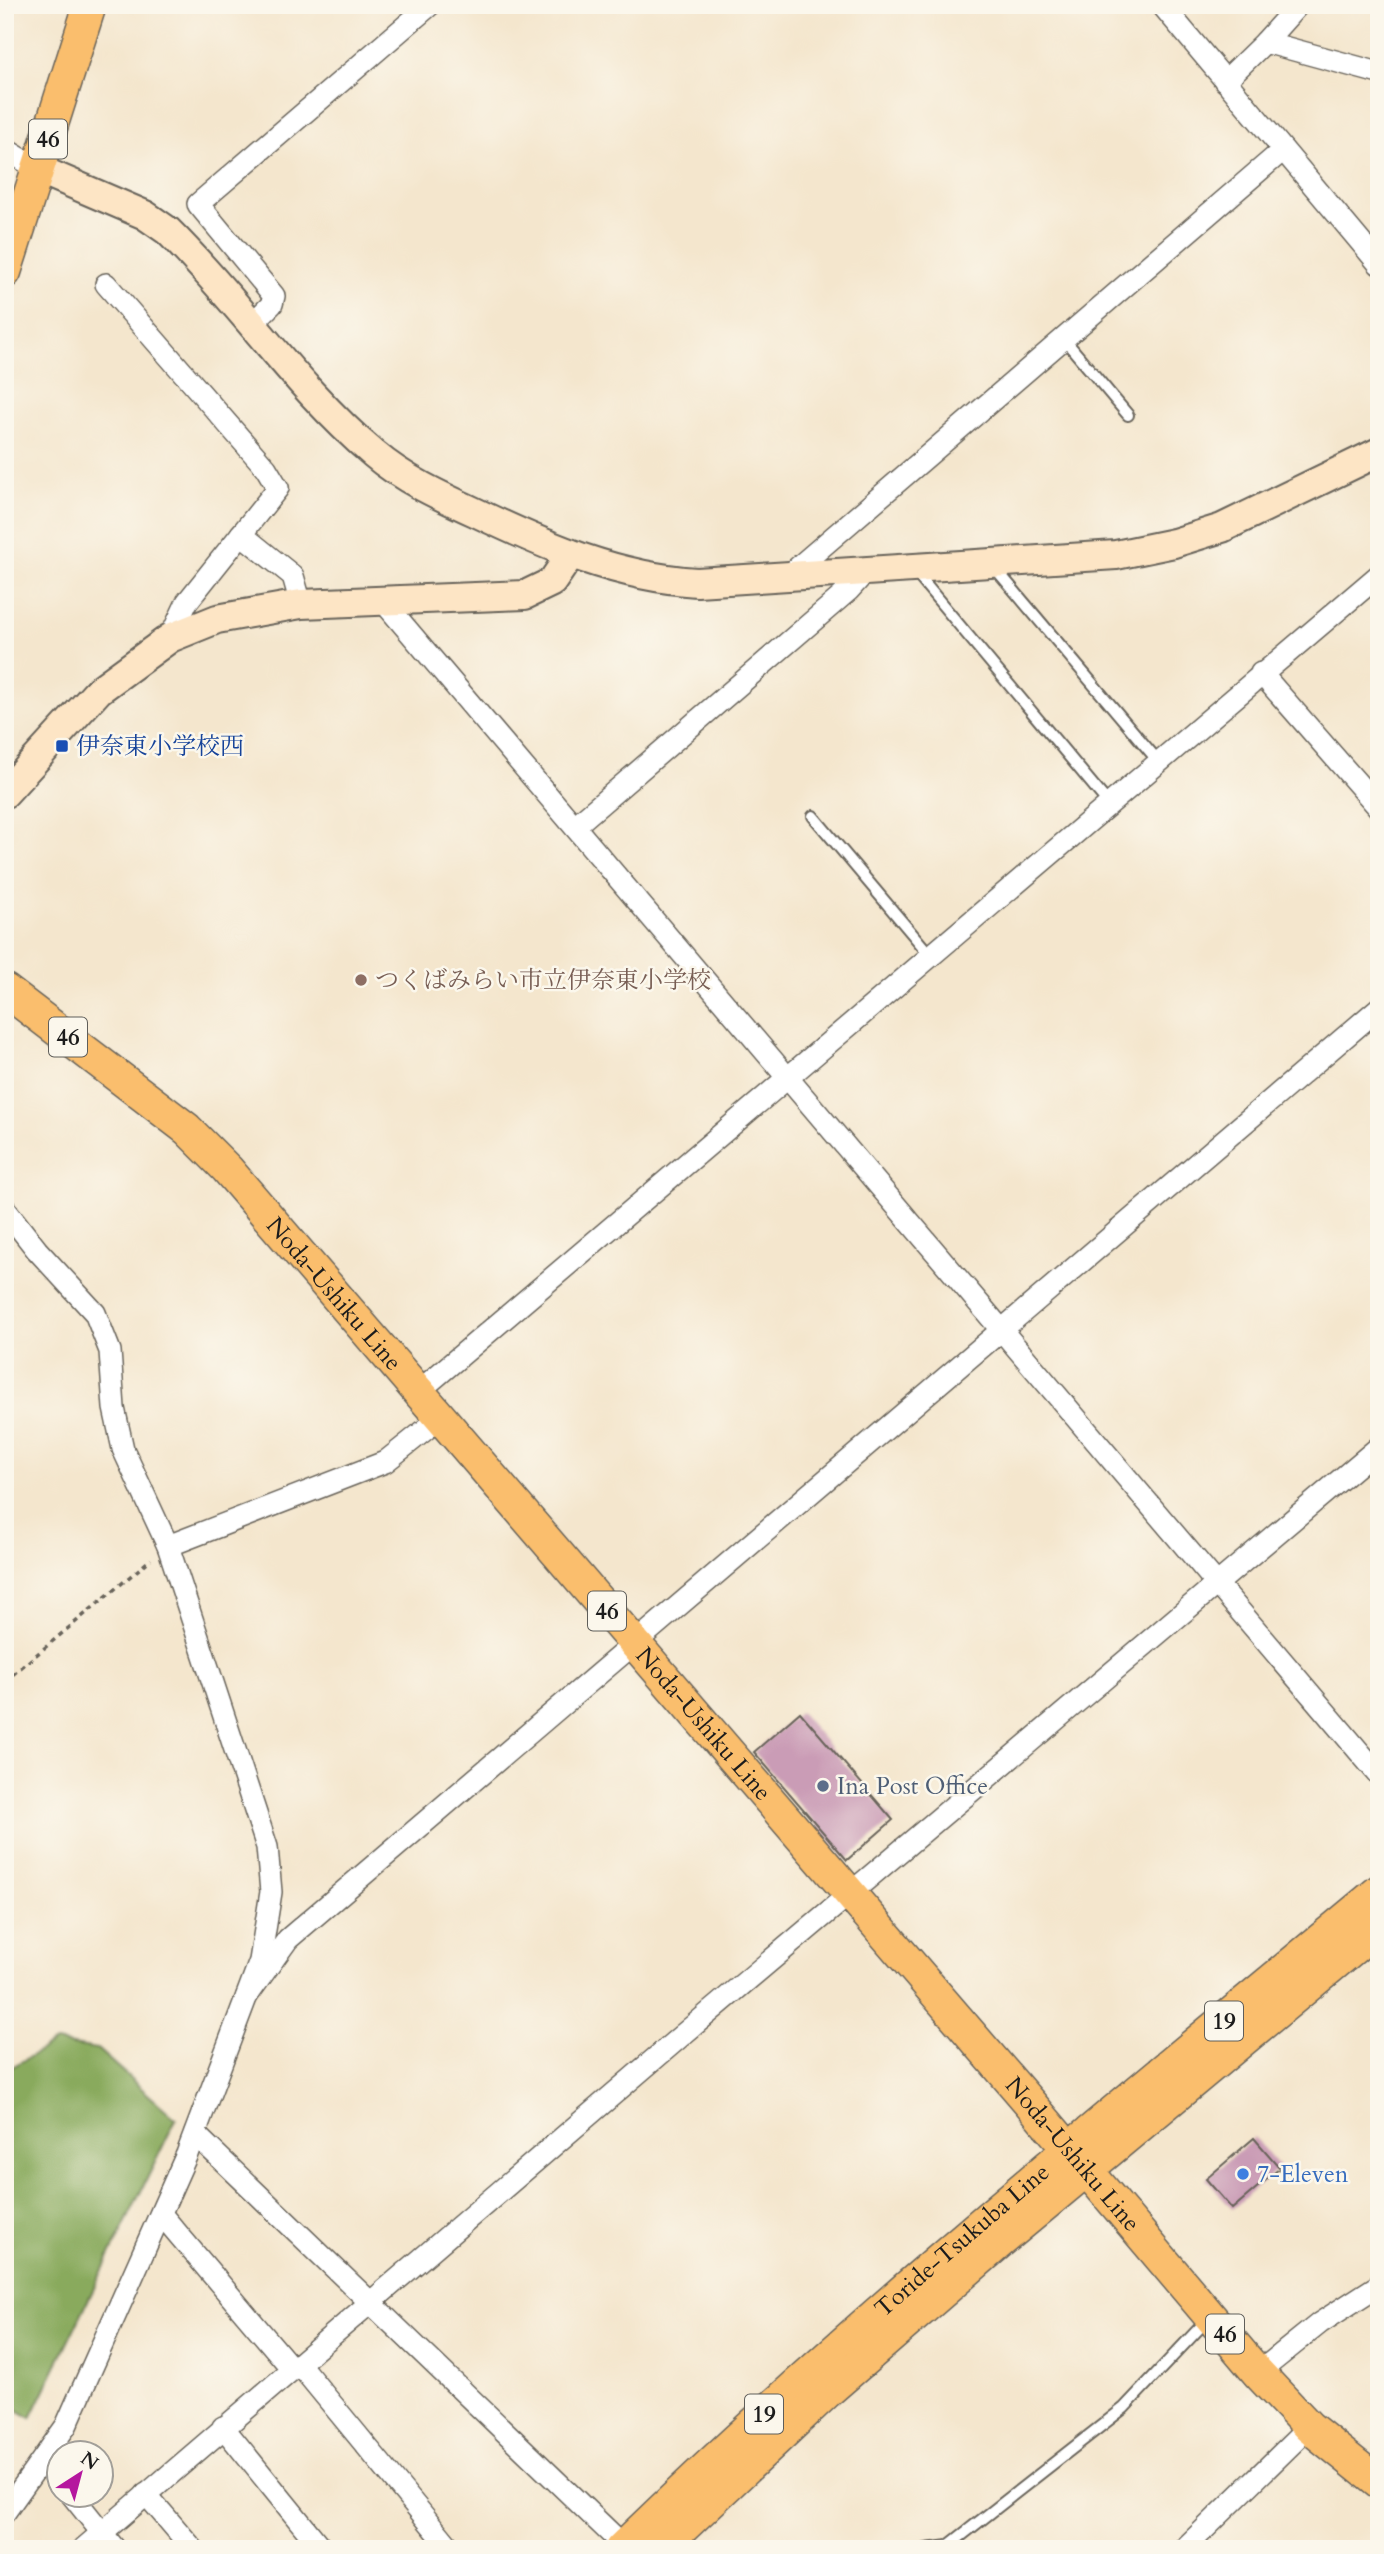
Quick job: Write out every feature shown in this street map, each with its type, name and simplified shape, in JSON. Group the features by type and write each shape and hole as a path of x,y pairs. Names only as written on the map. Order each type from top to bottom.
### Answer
{"main road":[{"name":"46","path":"5,272 90,5"},
{"name":"Noda-Ushiku Line","path":"5,990 187,1129 227,1169 1258,2373 1309,2427 1379,2483"},
{"name":"Toride-Tsukuba Line","path":"660,2549 1077,2160 1379,1891"},
{"name":"Toride-Tsukuba Line","path":"624,2548 794,2385 900,2290 1077,2160 1379,1927"}],"street":[{"path":"253,323 272,304 274,296 198,204 430,5"},
{"path":"1162,5 1379,264"},
{"path":"1225,81 1298,5"},
{"path":"1265,42 1379,73"},
{"path":"5,149 38,169 145,215 168,231 329,411 375,455 434,493 571,554 634,575 697,582 868,569 1068,560 1174,543 1222,528 1379,452"},
{"path":"788,576 1283,150"},
{"path":"106,284 265,468 278,488 187,602 170,638"},
{"path":"241,534 293,576 301,604"},
{"path":"5,793 99,690 170,638 217,619 301,604 525,595 552,583 571,554"},
{"path":"575,826 849,590 868,569"},
{"path":"418,1392 1379,575"},
{"path":"383,601 1379,1775"},
{"path":"1261,673 1379,808"},
{"path":"247,1996 288,1939 1377,1012"},
{"path":"5,1209 37,1251 95,1313 110,1351 114,1408 123,1450 168,1546 267,1847 271,1892 260,1961 162,2214 66,2426 5,2512"},
{"path":"168,1546 385,1462 440,1418"},
{"path":"83,2549 108,2541 146,2494 223,2427 1379,1447"},
{"path":"195,2134 624,2548"},
{"path":"162,2214 451,2549"},
{"path":"1258,2373 1320,2323 1379,2285"},
{"path":"223,2427 322,2549"},
{"path":"1184,2549 1309,2427"},
{"path":"43,2459 46,2463"},
{"path":"146,2494 194,2549"},
{"path":"82,2508 108,2541"}],"lane":[{"path":"1064,339 1128,415"},
{"path":"991,563 1157,761"},
{"path":"911,567 1108,803"},
{"path":"813,816 930,956"},
{"path":"926,2549 948,2546 1124,2408 1210,2317"}],"path":[{"path":"5,1681 168,1546"},
{"path":"5,1928 11,1935"}],"green space":[{"path":"55,2042 97,2049 176,2119 31,2418 5,2403 5,2071"}],"building":[{"path":"800,1712 893,1820 847,1860 754,1752"},
{"name":"7-Eleven","path":"1254,2138 1280,2168 1232,2209 1206,2179"}],"place":[{"name":"伊奈東小学校西","path":"62,746"},
{"name":"つくばみらい市立伊奈東小学校","path":"361,980"},
{"name":"Ina Post Office","path":"823,1786"},
{"name":"7-Eleven","path":"1243,2174"}]}
